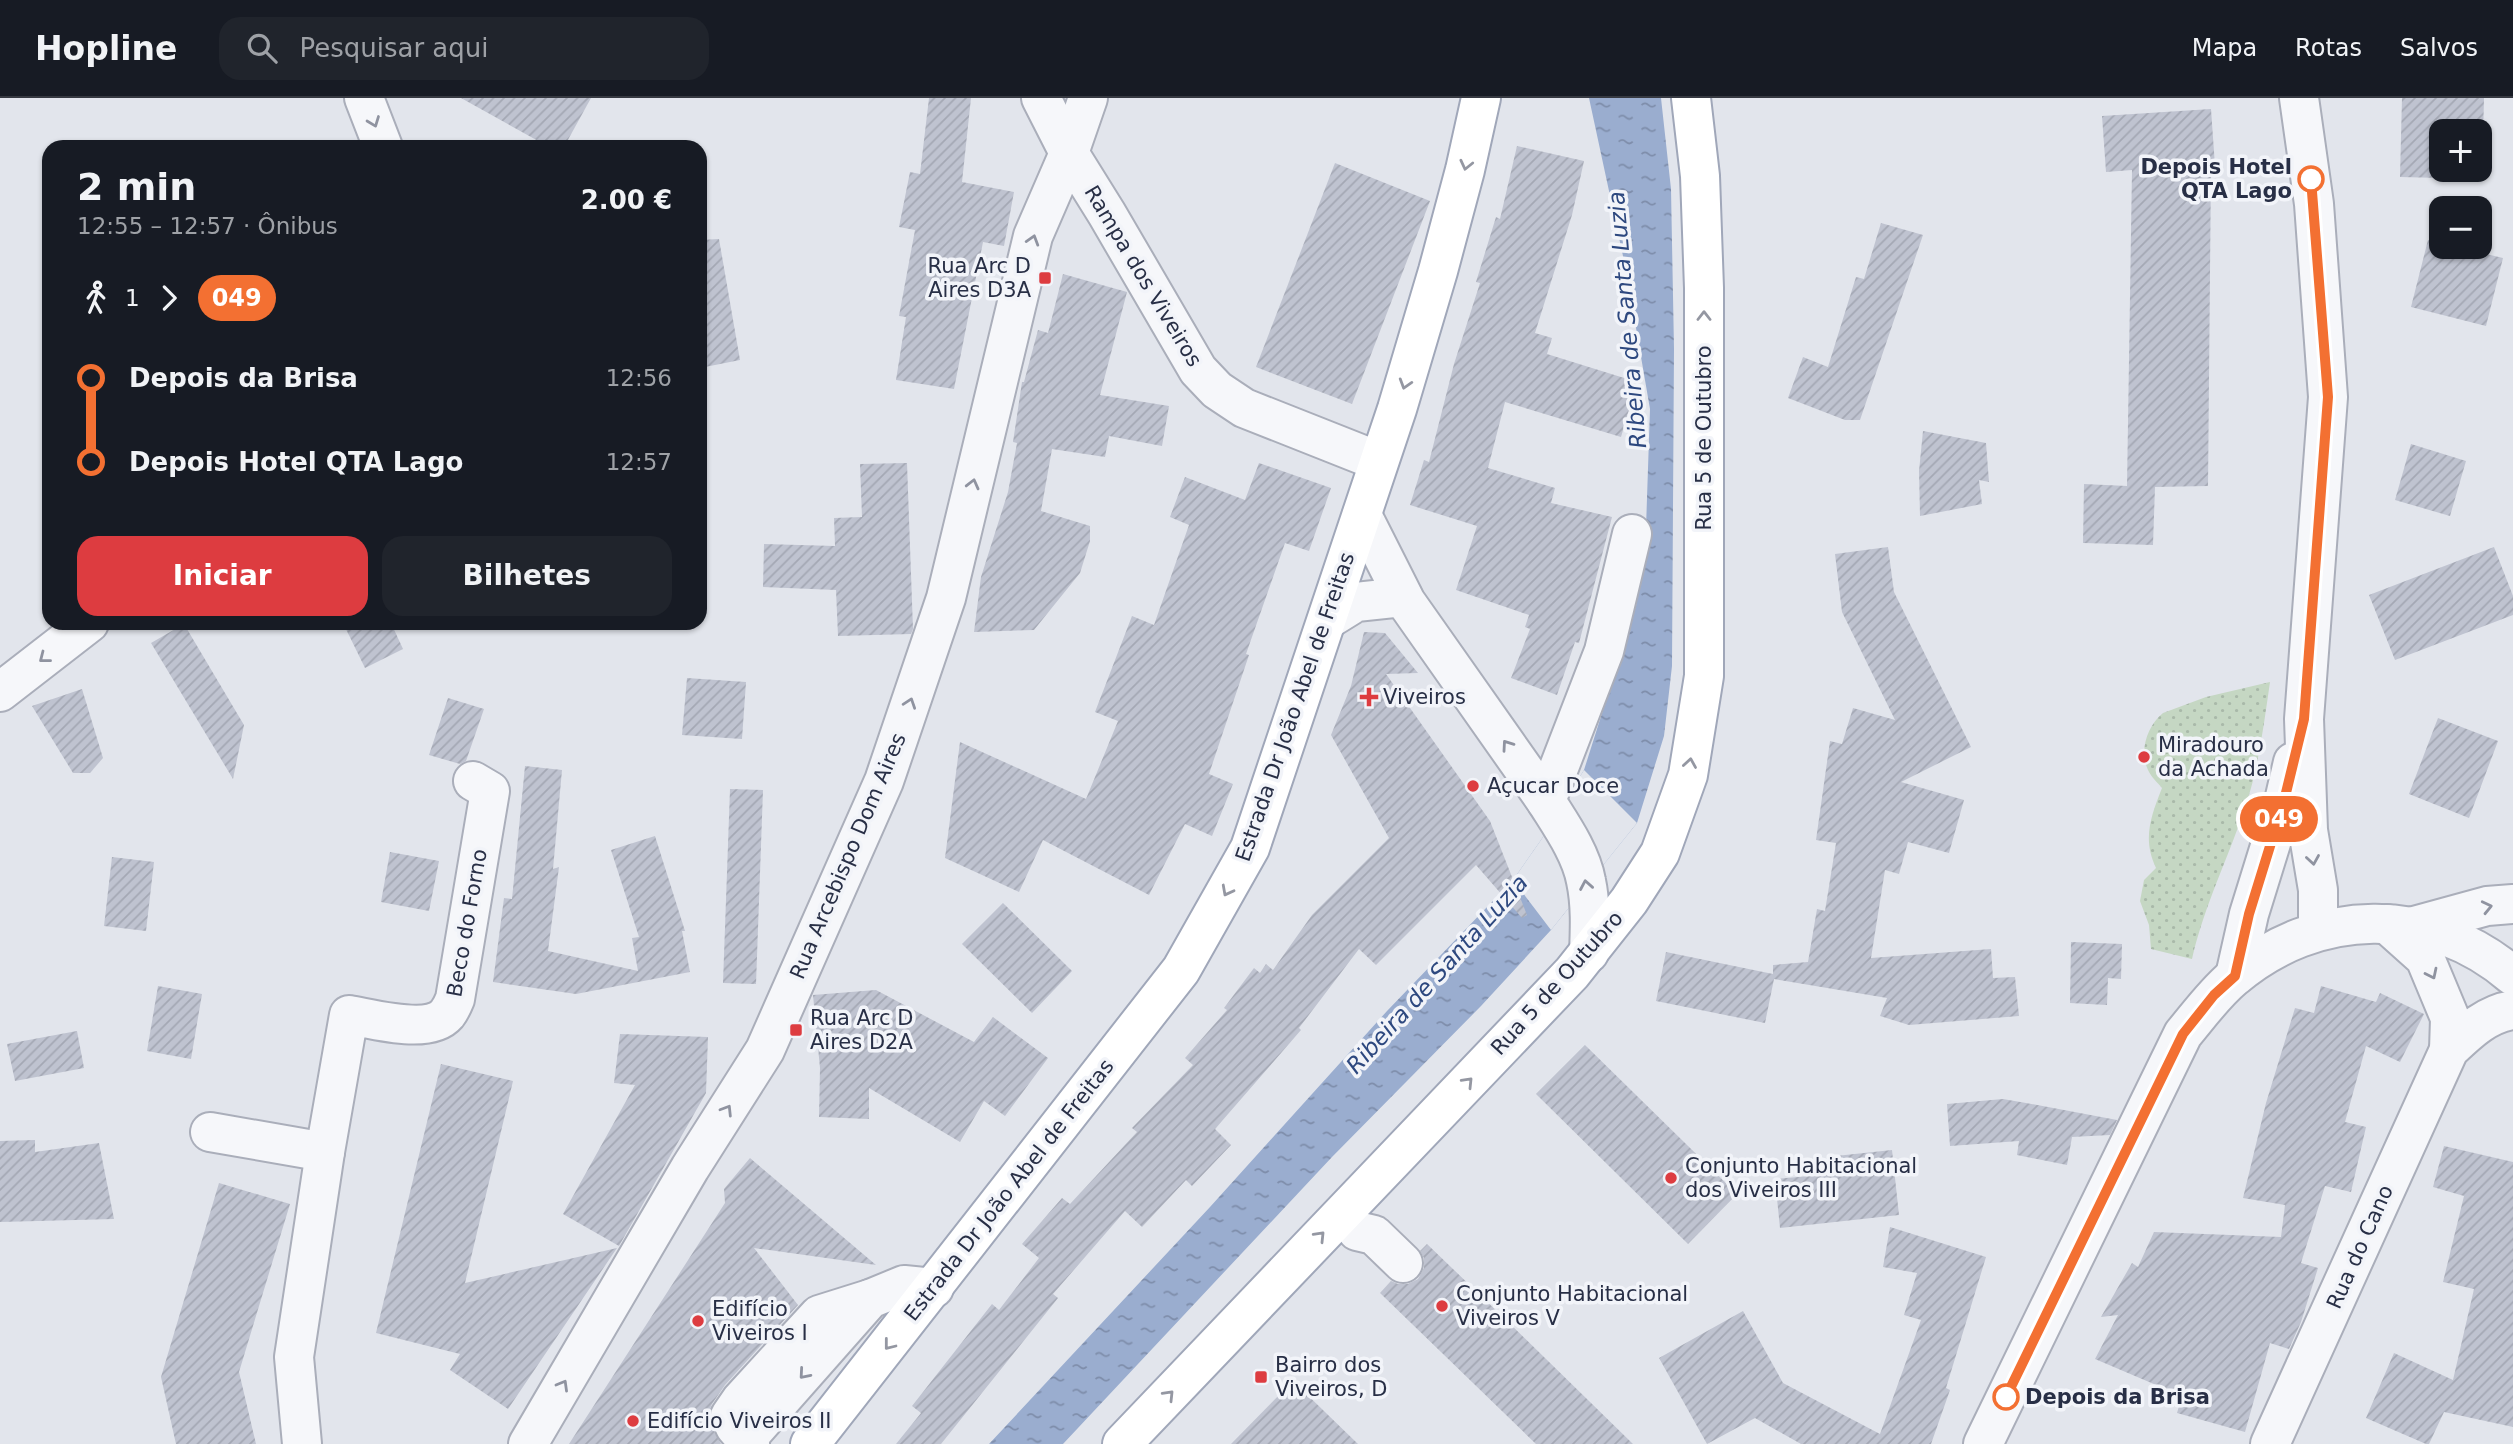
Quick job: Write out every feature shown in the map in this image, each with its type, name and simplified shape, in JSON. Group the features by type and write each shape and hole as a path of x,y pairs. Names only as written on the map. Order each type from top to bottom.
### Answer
{"main road":[{"name":"Estrada Dr João Abel de Freitas","path":"810,1444 1181,970 1250,848 1397,409 1465,170 1480,98"},
{"name":"Rua 5 de Outubro","path":"1122,1444 1589,953 1629,901 1660,853 1688,775 1704,676 1704,288 1700,176 1691,98"}],"street":[{"path":"364,98 380,140"},
{"name":"Rampa dos Viveiros","path":"1041,98 1069,153 1198,370 1217,390 1244,408 1378,461"},
{"name":"Rua Arcebispo Dom Aires","path":"528,1444 690,1168 765,1050 884,781 946,598 1033,236 1069,153 1088,98"},
{"path":"2299,98 2314,204 2328,397 2304,719 2308,830 2318,890 2318,931"},
{"path":"1362,515 1402,597 1546,801 1567,835 1586,878 1591,920 1589,953"},
{"path":"1546,801 1604,651 1632,534"},
{"path":"1327,621 1356,602 1402,597"},
{"path":"0,692 80,630"},
{"path":"2235,976 2249,914 2284,801 2304,719"},
{"name":"Beco do Forno","path":"325,1152 349,1015 427,1025 446,1016 455,999 490,791 473,781"},
{"path":"1983,1444 2183,1034 2214,995 2235,976 2275,949 2318,931 2344,925 2400,925 2487,906 2513,904"},
{"path":"2400,925 2458,940 2490,956 2513,976"},
{"name":"Rua do Cano","path":"2400,925 2425,958 2450,1018 2449,1050"},
{"name":"Rua do Cano","path":"2270,1444 2449,1050 2471,1028 2491,1016 2513,1010"},
{"path":"210,1132 325,1152 294,1357 302,1444"},
{"path":"1357,1231 1374,1235 1403,1263"},
{"path":"750,1444 735,1427 730,1416 741,1400 819,1315 904,1285 934,1287"}],"green space":[{"path":"2270,682 2251,790 2203,920 2192,959 2151,949 2149,925 2140,901 2144,880 2156,868 2149,847 2149,837 2162,788 2145,763 2149,732 2163,713 2206,697"}],"water":[{"name":"Ribeira de Santa Luzia","path":"1589,98 1661,98 1671,189 1674,349 1672,666 1664,736 1637,823 1551,930 1481,1006 1332,1157 1063,1444 989,1444 1210,1207 1387,1011 1513,880 1584,770 1636,606 1646,528 1650,409 1626,270"}],"pier":[{"path":"1584,770 1637,823 1551,930 1513,880"}],"building":[{"path":"461,98 591,98 568,140 536,140"},
{"path":"929,98 971,98 962,182 1014,192 1004,246 983,242 954,389 896,380 906,317 899,316 915,230 899,227 910,172 920,174"},
{"path":"2402,98 2484,98 2483,119 2429,119 2429,178 2400,177"},
{"path":"2211,109 2215,166 2211,166 2208,486 2155,487 2153,545 2083,543 2084,484 2127,486 2132,170 2106,172 2102,116"},
{"path":"1517,146 1584,161 1572,215 1535,333 1552,338 1547,354 1637,382 1621,437 1505,402 1488,468 1555,488 1551,503 1612,517 1579,643 1575,642 1557,695 1511,678 1530,629 1525,627 1529,615 1456,590 1477,526 1410,505 1424,460 1429,462 1454,364 1480,283 1476,282 1496,217 1500,219"},
{"path":"1335,163 1430,201 1352,404 1256,367"},
{"path":"1881,223 1923,235 1860,420 1845,420 1788,398 1803,357 1828,367 1856,277 1864,279"},
{"path":"719,239 740,360 707,367 707,240"},
{"path":"2428,240 2429,259 2492,259 2492,255 2503,258 2486,326 2411,307"},
{"path":"1063,274 1127,292 1100,395 1169,406 1162,446 1109,436 1105,457 1052,449 1041,511 1090,526 1090,541 1080,573 1034,630 974,632 981,577 1008,492 1017,443 1013,442 1022,382 1038,330 1048,333"},
{"path":"1923,431 1986,443 1989,482 1979,480 1982,504 1920,516 1919,471"},
{"path":"2411,444 2466,461 2450,516 2395,500"},
{"path":"907,463 913,629 911,634 838,636 836,590 763,587 764,544 835,546 834,518 862,517 860,464"},
{"path":"1259,463 1331,488 1309,551 1285,543 1246,654 1249,655 1209,774 1233,784 1212,836 1185,824 1149,895 1043,840 1019,892 945,858 960,742 1086,799 1118,721 1095,712 1132,616 1154,625 1189,525 1170,517 1185,477 1245,500"},
{"path":"1888,547 1894,592 1971,747 1901,782 1964,800 1949,853 1908,842 1899,874 1885,870 1871,958 1991,949 1993,978 2015,977 2019,1016 1909,1025 1880,1016 1887,998 1774,979 1765,1023 1656,1001 1666,952 1773,974 1773,965 1808,962 1817,909 1825,911 1836,843 1816,840 1830,741 1842,744 1853,708 1895,720 1842,612 1835,554"},
{"path":"2494,547 2513,596 2513,615 2395,660 2369,595"},
{"path":"174,630 188,630 244,725 233,779 151,643"},
{"path":"346,630 394,630 403,649 365,668"},
{"path":"1364,632 1385,633 1418,673 1386,674 1490,821 1527,915 1522,918 1476,865 1376,965 1359,949 1299,1028 1301,1030 1215,1129 1231,1145 1192,1186 1186,1180 1142,1227 1125,1211 1053,1294 1058,1298 941,1444 896,1444 921,1413 912,1406 992,1304 999,1310 1039,1258 1022,1244 1062,1198 1070,1204 1137,1132 1132,1128 1193,1065 1185,1058 1227,1010 1224,1008 1254,968 1260,973 1266,964 1273,970 1312,915 1389,838 1331,735 1351,686"},
{"path":"687,678 746,682 742,739 682,735"},
{"path":"82,689 103,758 90,773 73,773 32,706"},
{"path":"448,698 484,709 466,761 460,764 429,755"},
{"path":"2438,718 2498,741 2469,818 2409,794"},
{"path":"525,766 562,770 553,869 559,867 548,951 638,971 632,938 639,937 611,850 655,836 685,931 682,931 690,972 576,994 493,982 504,898 512,899"},
{"path":"730,789 763,790 756,984 723,983"},
{"path":"390,852 439,861 429,911 381,902"},
{"path":"112,857 154,862 146,931 104,926"},
{"path":"1003,903 1072,971 1032,1013 962,944"},
{"path":"2071,942 2122,944 2121,979 2108,978 2107,1005 2070,1003"},
{"path":"158,986 202,994 191,1059 147,1051"},
{"path":"2321,986 2376,1002 2380,993 2424,1014 2400,1062 2366,1046 2345,1122 2366,1127 2351,1192 2325,1186 2301,1263 2318,1268 2301,1322 2289,1349 2270,1343 2245,1432 2177,1413 2182,1396 2095,1359 2118,1315 2101,1317 2132,1263 2138,1267 2154,1232 2281,1237 2285,1205 2243,1198 2266,1103 2295,1008 2314,1013"},
{"path":"876,990 974,1042 993,1017 1048,1058 1005,1116 984,1101 960,1142 869,1088 869,1119 819,1117 820,1068 813,995"},
{"path":"77,1031 84,1068 15,1081 7,1044"},
{"path":"620,1034 708,1037 706,1093 619,1246 563,1214 635,1085 614,1083"},
{"path":"1585,1045 1737,1194 1688,1244 1536,1094"},
{"path":"441,1064 513,1081 465,1283 617,1248 508,1409 450,1370 460,1354 376,1333"},
{"path":"2003,1099 2117,1120 2110,1135 2072,1137 2067,1165 2017,1155 2019,1141 1950,1146 1947,1104"},
{"path":"35,1140 35,1152 99,1143 114,1219 0,1222 0,1141"},
{"path":"2444,1146 2513,1162 2513,1427 2444,1412 2429,1444 2426,1444 2366,1418 2394,1353 2453,1380 2474,1289 2443,1282 2464,1196 2433,1187"},
{"path":"1892,1150 1899,1215 1780,1228 1775,1179 1833,1174 1836,1156"},
{"path":"750,1158 876,1265 754,1248 798,1305 725,1385 712,1404 708,1413 710,1424 721,1444 569,1444 725,1203 724,1189"},
{"path":"219,1183 290,1204 239,1372 256,1444 176,1444 161,1377"},
{"path":"1890,1227 1986,1257 1946,1388 1950,1390 1931,1444 1801,1444 1755,1418 1707,1444 1659,1358 1743,1311 1783,1383 1880,1434 1921,1320 1904,1315 1917,1273 1883,1267"},
{"path":"1427,1244 1633,1444 1536,1444 1380,1293 1391,1281 1408,1284 1418,1279 1424,1268 1424,1258 1420,1251"},
{"path":"1293,1381 1358,1444 1231,1444"}],"bus line":[{"name":"049","path":"2006,1397 2183,1034 2214,995 2235,976 2249,914 2284,801 2304,719 2328,397 2311,179"}],"place":[{"name":"Depois Hotel QTA Lago","path":"2311,179"},
{"name":"Rua Arc D Aires D3A","path":"1045,278"},
{"name":"Viveiros","path":"1369,697"},
{"name":"Miradouro da Achada","path":"2144,757"},
{"name":"Açucar Doce","path":"1473,786"},
{"name":"Rua Arc D Aires D2A","path":"796,1030"},
{"name":"Conjunto Habitacional dos Viveiros III","path":"1671,1178"},
{"name":"Conjunto Habitacional Viveiros V","path":"1442,1306"},
{"name":"Edifício Viveiros I","path":"698,1321"},
{"name":"Bairro dos Viveiros, D","path":"1261,1377"},
{"name":"Depois da Brisa","path":"2006,1397"},
{"name":"Edifício Viveiros II","path":"633,1421"}]}
